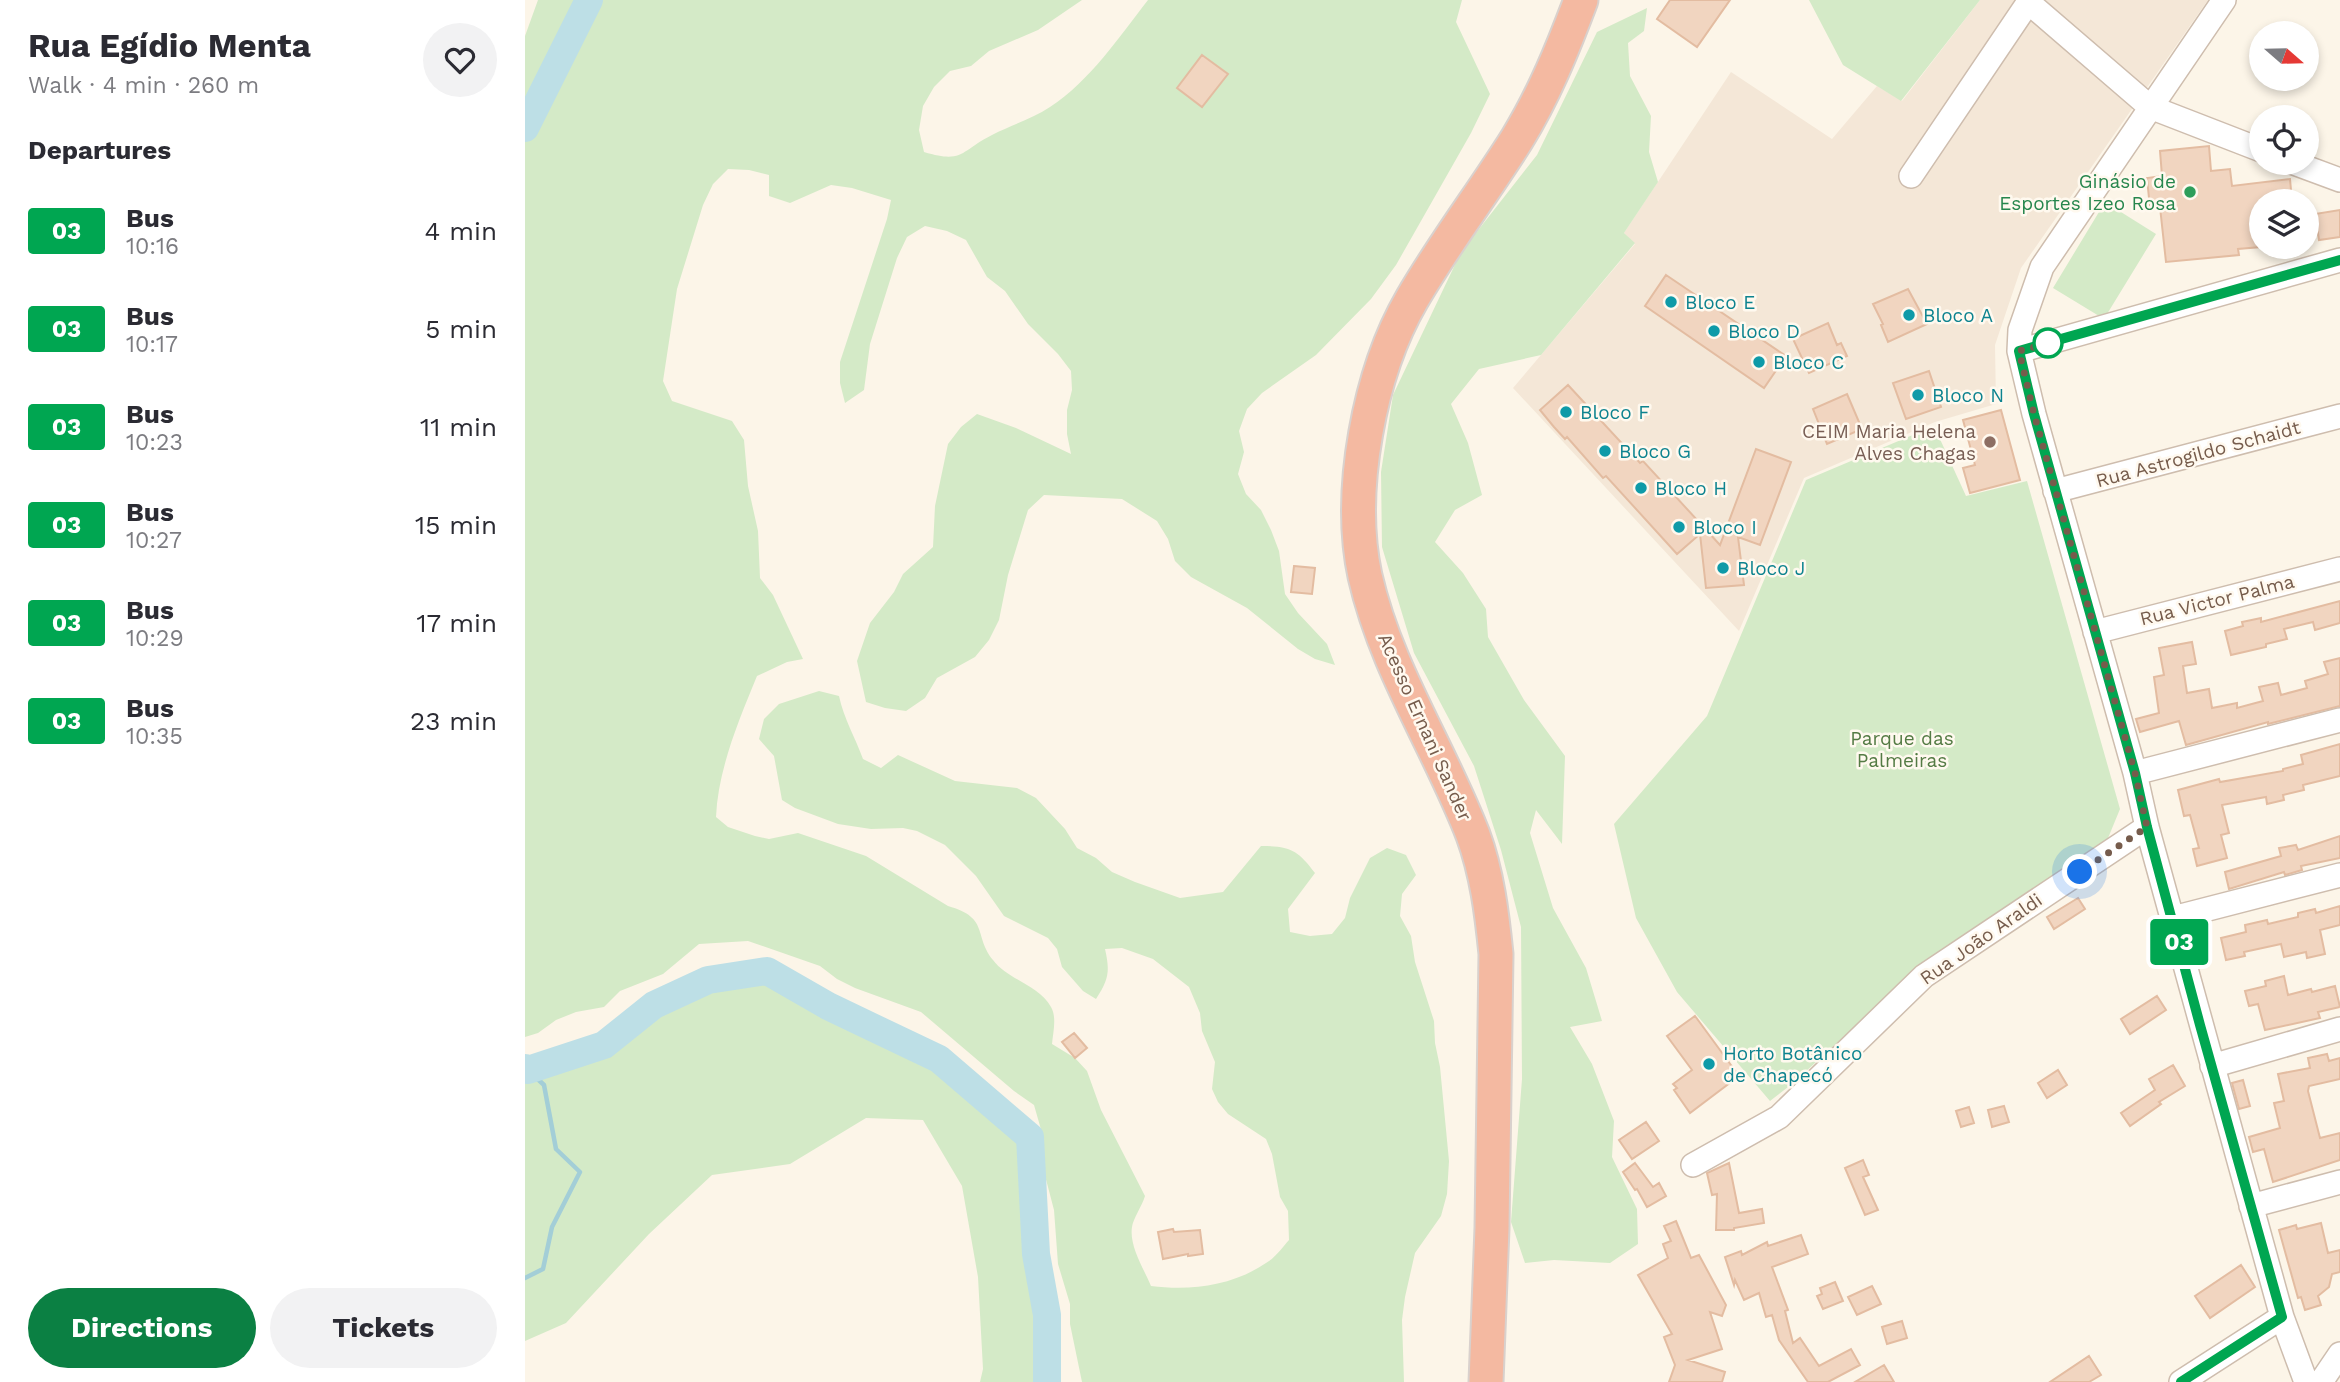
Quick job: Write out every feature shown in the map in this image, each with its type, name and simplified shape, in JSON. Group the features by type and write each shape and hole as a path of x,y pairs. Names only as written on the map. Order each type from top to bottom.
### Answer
{"highway":[{"name":"Acesso Ernani Sander","path":"1486,1382 1494,1146 1496,954 1492,912 1484,871 1473,837 1385,645 1365,574 1359,510 1362,447 1376,385 1411,300 1523,129 1559,58 1581,0"}],"street":[{"path":"2224,0 2042,267 2020,330 2019,351 2212,1066 2282,1317 2306,1382"},
{"path":"1910,176 2029,1 2150,107 2249,145"},
{"path":"2319,172 2340,180"},
{"path":"2019,351 2340,260"},
{"name":"Rua Astrogildo Schaidt","path":"2055,491 2340,416"},
{"name":"Rua Victor Palma","path":"2095,632 2340,569"},
{"path":"2135,773 2340,720"},
{"name":"Rua João Araldi","path":"1693,1165 1779,1117 1924,976 2147,827"},
{"path":"2172,918 2340,875"},
{"path":"2212,1066 2340,1029"},
{"path":"2251,1206 2340,1182"},
{"path":"2181,1382 2282,1317"},
{"path":"2321,1382 2340,1354"}],"shaded area":[{"path":"1980,0 2208,0 2021,268 1995,345 1996,404 1935,422 1804,478 1739,631 1513,388 1635,244 1624,233 1731,72 1832,139 1877,86 1902,101"}],"green space":[{"path":"538,0 1082,0 1038,30 989,51 971,66 950,71 934,87 923,106 919,130 924,152 947,157 961,154 992,135 1043,111 1065,96 1103,58 1148,0 1462,0 1456,22 1490,94 1471,133 1396,265 1371,299 1316,355 1262,393 1247,409 1239,431 1244,452 1238,474 1246,494 1261,510 1271,530 1279,551 1285,594 1298,613 1327,644 1335,665 1315,659 1298,649 1247,608 1191,577 1175,561 1168,539 1157,521 1122,499 1044,495 1028,510 1008,575 999,620 989,640 975,657 937,678 925,698 906,711 866,702 857,661 870,623 894,592 903,574 933,547 935,506 948,444 961,427 977,414 1016,428 1071,454 1067,434 1067,410 1072,390 1071,371 1028,324 1005,291 987,277 966,240 947,231 925,226 907,237 897,258 870,344 864,390 845,403 840,383 840,362 891,200 852,188 831,185 790,203 769,196 769,175 728,169 713,184 703,205 677,289 663,381 672,401 732,421 744,440 748,486 758,531 760,578 773,595 803,659 787,662 757,676 725,763 716,817 728,827 755,836 769,839 798,833 866,856 948,906 970,916 979,928 987,951 999,967 1046,999 1053,1011 1052,1044 1075,1058 1087,1071 1101,1110 1145,1196 1133,1224 1132,1234 1135,1250 1151,1286 1181,1288 1225,1282 1253,1271 1269,1261 1289,1240 1288,1211 1280,1197 1272,1154 1266,1139 1228,1114 1212,1089 1215,1062 1202,1031 1200,1013 1189,987 1153,959 1122,948 1105,949 1107,975 1096,999 1083,991 1062,967 1057,949 1048,938 1004,916 976,876 945,845 917,831 903,828 871,829 838,824 795,808 782,800 774,756 759,739 764,719 779,704 819,691 839,696 863,759 881,768 898,755 955,781 1017,788 1036,798 1065,829 1077,848 1096,858 1112,872 1180,898 1223,892 1261,846 1286,848 1298,854 1315,873 1288,909 1290,932 1310,936 1332,934 1345,918 1350,898 1370,858 1387,848 1406,855 1416,875 1402,894 1400,916 1411,936 1415,962 1434,1021 1449,1161 1447,1194 1441,1216 1415,1253 1405,1297 1402,1320 1404,1382 1082,1382 1070,1324 1070,1304 1058,1264 1054,1210 1042,1164 1044,1140 1034,1105 921,1012 855,988 820,966 748,941 699,944 663,974 620,991 604,1007 576,1012 556,1020 538,1033 525,1037 525,36"},
{"path":"1809,0 1980,0 1901,101 1843,65"},
{"path":"1647,8 1644,31 1628,43 1630,76 1651,116 1649,152 1658,182 1624,233 1635,243 1541,355 1479,369 1451,404 1468,443 1482,495 1455,510 1435,542 1463,573 1486,609 1488,637 1524,700 1565,756 1562,844 1536,810 1530,833 1553,908 1586,968 1602,1021 1570,1027 1592,1064 1614,1121 1612,1157 1637,1209 1638,1244 1610,1263 1554,1260 1525,1263 1511,1222 1522,1079 1521,927 1501,850 1474,766 1414,653 1382,547 1381,472 1393,395 1461,252 1537,155 1597,32"},
{"path":"2105,202 2156,234 2104,319 2053,288"},
{"name":"Parque das Palmeiras","path":"1934,426 1966,496 2027,481 2120,809 2106,843 1909,977 1770,1101 1677,992 1636,918 1614,824 1707,716 1806,480"},
{"path":"767,971 828,1006 939,1059 1030,1137 1036,1254 1047,1315 1047,1382 980,1382 983,1369 978,1277 962,1186 923,1120 866,1118 790,1164 712,1175 649,1234 566,1323 525,1341 525,1068 528,1070 604,1045 654,1005 708,980"}],"building":[{"path":"1670,0 1730,0 1697,47 1657,19"},
{"path":"1202,55 1228,74 1202,107 1177,88"},
{"name":"Ginásio de Esportes Izeo Rosa","path":"2209,146 2211,171 2230,169 2232,186 2290,179 2291,189 2249,189 2249,248 2238,249 2239,255 2166,262 2160,207 2150,208 2147,178 2162,176 2160,151"},
{"path":"2340,210 2340,237 2319,240 2319,213"},
{"path":"1666,275 1786,356 1764,388 1645,306"},
{"name":"Bloco A","path":"1908,289 1927,324 1888,342 1873,304"},
{"path":"1828,323 1837,345 1841,343 1847,356 1809,373 1793,339"},
{"name":"Bloco N","path":"1929,371 1941,407 1906,419 1893,383"},
{"path":"1568,385 1720,545 1756,449 1791,462 1760,545 1738,537 1744,585 1706,588 1700,534 1677,554 1606,476 1603,478 1567,437 1565,439 1554,427 1540,410"},
{"path":"1847,394 1862,429 1827,444 1813,409"},
{"name":"CEIM Maria Helena Alves Chagas","path":"2001,410 2020,480 1970,493 1963,468 1975,465 1963,420"},
{"path":"1294,566 1315,568 1312,594 1291,592"},
{"path":"2340,601 2340,623 2315,630 2313,622 2284,629 2287,639 2231,655 2225,631 2243,626 2242,622 2261,618 2261,622"},
{"path":"2192,642 2196,664 2183,666 2187,693 2209,689 2212,708 2237,703 2237,708 2263,701 2259,687 2278,683 2281,695 2307,688 2305,681 2328,674 2324,662 2340,658 2340,706 2268,722 2186,745 2179,721 2140,732 2136,719 2159,713 2154,677 2164,675 2159,648"},
{"path":"2340,744 2340,776 2303,785 2304,790 2283,795 2284,800 2267,804 2266,797 2222,805 2229,833 2221,835 2227,858 2197,866 2193,849 2199,848 2190,815 2184,816 2178,790 2219,779 2220,782 2283,771 2303,764 2301,755"},
{"path":"2340,836 2340,858 2301,866 2302,870 2285,875 2284,872 2229,889 2225,872 2281,856 2279,848 2296,845 2298,850"},
{"path":"2078,898 2085,909 2054,929 2047,917"},
{"path":"2340,906 2340,925 2320,930 2325,954 2307,958 2306,952 2284,957 2281,944 2244,952 2245,956 2226,960 2221,938 2246,932 2245,925 2267,920 2268,924 2298,917 2298,913 2315,909 2316,913"},
{"path":"2284,976 2288,995 2335,986 2340,1007 2318,1012 2320,1018 2265,1030 2258,1004 2249,1006 2245,991 2266,986 2265,981"},
{"path":"2157,996 2166,1010 2130,1034 2121,1019"},
{"name":"Horto Botânico de Chapecó","path":"1695,1016 1739,1076 1690,1113 1674,1090 1677,1088 1673,1084 1692,1070 1667,1036"},
{"path":"1074,1033 1087,1048 1075,1058 1062,1042"},
{"path":"2327,1054 2329,1061 2340,1058 2340,1079 2309,1086 2308,1091 2320,1138 2340,1133 2340,1160 2273,1182 2264,1149 2253,1152 2249,1137 2280,1128 2274,1103 2284,1101 2278,1074 2310,1068 2308,1058"},
{"path":"2173,1065 2185,1086 2159,1102 2161,1104 2130,1126 2121,1113 2155,1090 2149,1079"},
{"path":"2058,1070 2067,1085 2047,1098 2038,1083"},
{"path":"2243,1080 2250,1106 2239,1109 2232,1083"},
{"path":"2004,1106 2009,1122 1992,1127 1988,1110"},
{"path":"1969,1107 1974,1123 1961,1127 1956,1111"},
{"path":"1646,1122 1659,1141 1632,1159 1619,1140"},
{"path":"1863,1160 1869,1175 1863,1177 1878,1210 1865,1215 1845,1168"},
{"path":"1635,1163 1653,1187 1659,1183 1666,1196 1647,1207 1623,1172"},
{"path":"1729,1163 1739,1213 1762,1209 1764,1223 1734,1230 1716,1230 1717,1194 1712,1195 1707,1173"},
{"path":"1676,1221 1691,1258 1699,1255 1726,1305 1722,1316 1710,1312 1722,1349 1688,1360 1725,1372 1722,1382 1669,1382 1675,1365 1664,1337 1672,1334 1638,1275 1668,1258 1663,1244 1671,1241 1664,1226"},
{"path":"2321,1223 2328,1253 2340,1250 2340,1272 2332,1274 2329,1287 2318,1296 2321,1305 2305,1310 2301,1297 2298,1298 2279,1230 2296,1225 2297,1229"},
{"path":"1173,1229 1174,1232 1200,1230 1203,1254 1163,1259 1158,1232"},
{"path":"1801,1235 1808,1254 1772,1267 1788,1310 1785,1311 1793,1343 1800,1338 1819,1366 1851,1349 1860,1365 1828,1382 1808,1382 1779,1340 1772,1315 1766,1317 1759,1293 1744,1300 1735,1280 1734,1285 1725,1257 1741,1251 1742,1255 1767,1242 1768,1246"},
{"path":"2241,1265 2255,1287 2210,1318 2195,1296"},
{"path":"1835,1282 1843,1301 1823,1309 1817,1296 1822,1294 1820,1288"},
{"path":"1872,1286 1881,1304 1857,1315 1848,1297"},
{"path":"1902,1321 1907,1338 1887,1344 1882,1327"},
{"path":"2089,1356 2101,1375 2089,1382 2050,1382"},
{"path":"1884,1365 1894,1382 1855,1382"}],"waterway":[{"path":"525,128 589,0"},
{"path":"525,1068 528,1070 604,1045 654,1005 708,980 767,971 828,1006 939,1059 1030,1137 1036,1254 1047,1315 1047,1382"},
{"path":"525,1278 543,1269 552,1227 580,1172 556,1149 544,1085 528,1070"}],"bus line":[{"name":"03","path":"2181,1382 2282,1317 2200,1025 2135,773 2034,414 2019,351 2340,260"}],"place":[{"name":"Ginásio de Esportes Izeo Rosa","path":"2190,192"},
{"name":"Bloco E","path":"1671,302"},
{"name":"Bloco A","path":"1909,315"},
{"name":"Bloco D","path":"1714,331"},
{"name":"Bloco C","path":"1759,362"},
{"name":"Bloco N","path":"1918,395"},
{"name":"Bloco F","path":"1566,412"},
{"name":"CEIM Maria Helena Alves Chagas","path":"1990,442"},
{"name":"Bloco G","path":"1605,451"},
{"name":"Bloco H","path":"1641,488"},
{"name":"Bloco I","path":"1679,527"},
{"name":"Bloco J","path":"1723,568"},
{"name":"Horto Botânico de Chapecó","path":"1709,1064"}],"route":[{"path":"2048,343 2053,342 2019,351 2034,414 2135,773 2147,827 2080,872"}]}
